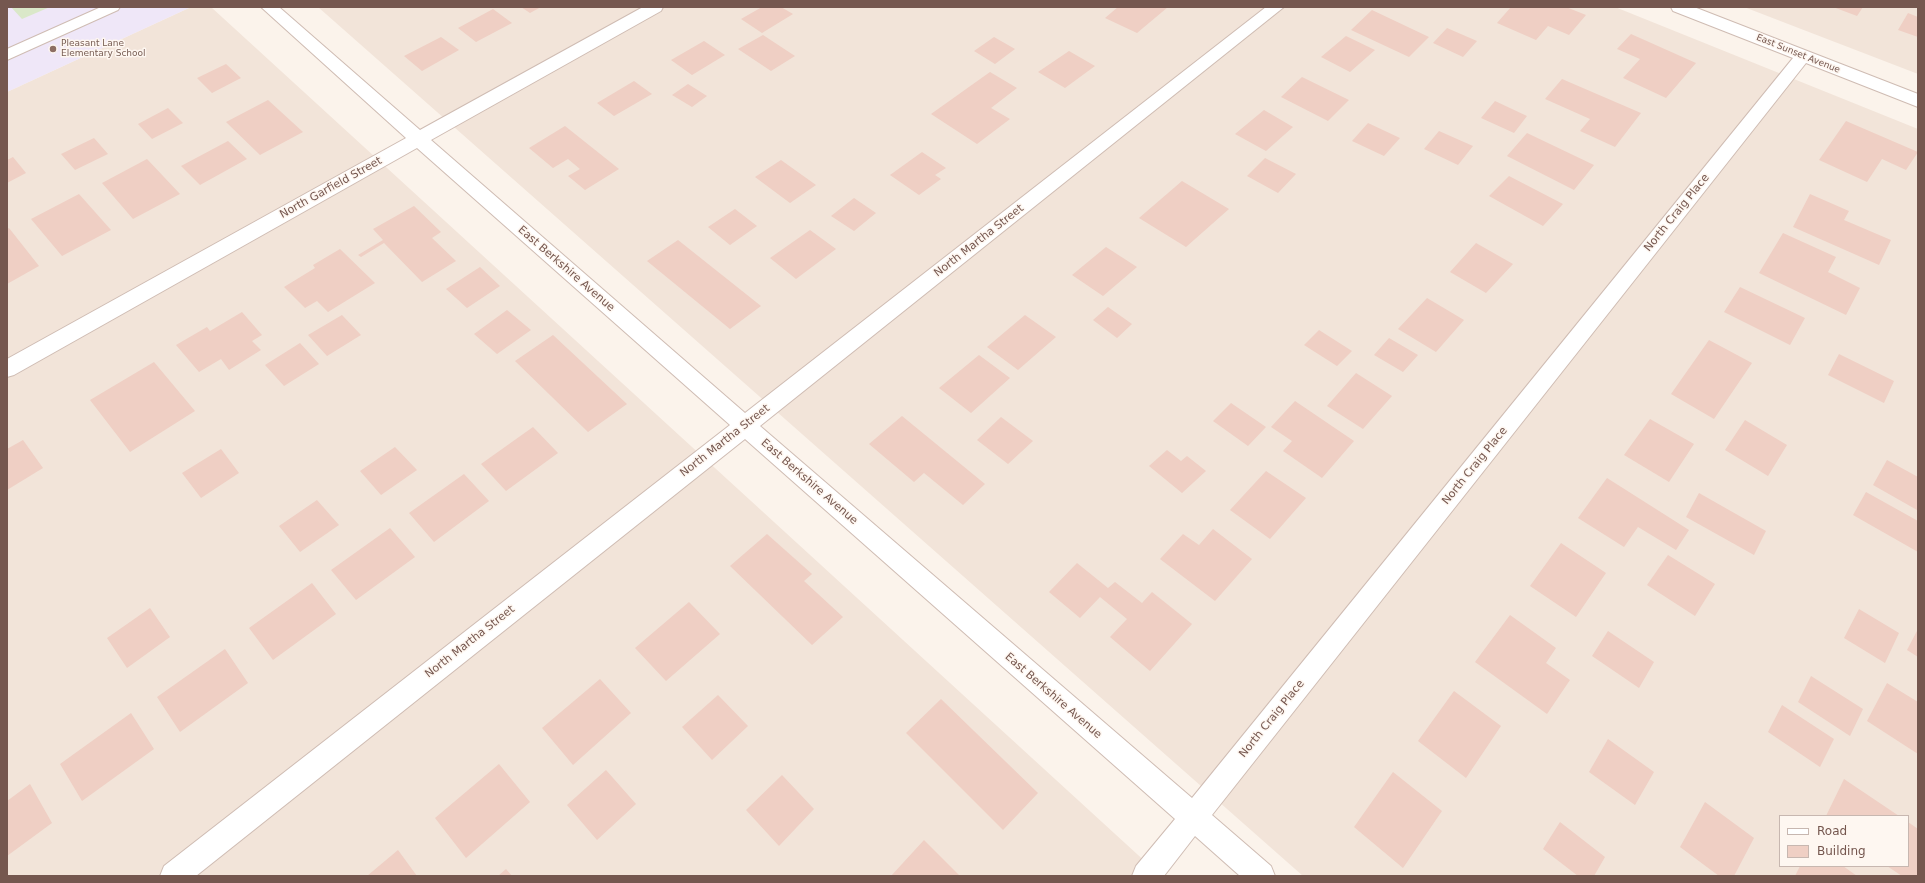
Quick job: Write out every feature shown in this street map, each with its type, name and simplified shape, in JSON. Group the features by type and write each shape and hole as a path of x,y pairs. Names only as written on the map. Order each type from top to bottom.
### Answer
{"street":[{"name":"East Berkshire Avenue","path":"269,7 744,426 1261,876"},
{"name":"North Garfield Street","path":"7,369 655,7"},
{"name":"North Martha Street","path":"174,876 1276,7"},
{"name":"East Sunset Avenue","path":"1679,7 1918,101"},
{"name":"North Craig Place","path":"1146,876 1803,56"}],"lane":[{"path":"7,55 113,7"}],"shaded area":[{"name":"Pleasant Lane Elementary School","path":"7,7 191,7 7,92"},
{"path":"191,7 211,7 1161,876 7,876 7,92"},
{"path":"318,7 1615,7 1918,129 1918,876 1303,876"},
{"path":"1744,7 1918,7 1918,74"}],"green space":[{"path":"11,7 50,7 22,19"}],"building":[{"path":"521,7 541,7 530,13"},
{"path":"762,7 781,7 793,14 762,33 741,19"},
{"path":"1118,7 1168,7 1137,33 1105,18"},
{"path":"1511,7 1566,7 1586,15 1569,35 1548,26 1536,40 1497,23"},
{"path":"1833,7 1863,7 1857,16"},
{"path":"493,9 512,23 476,42 458,28"},
{"path":"1372,10 1429,37 1409,57 1351,30"},
{"path":"1908,13 1918,17 1918,37 1898,30"},
{"path":"1447,28 1477,41 1463,57 1433,43"},
{"path":"1631,34 1696,63 1666,98 1623,78 1640,59 1617,49"},
{"path":"763,35 795,56 771,71 738,49"},
{"path":"1346,36 1375,50 1350,72 1321,57"},
{"path":"441,37 459,50 422,71 404,56"},
{"path":"994,37 1015,49 995,64 974,51"},
{"path":"704,41 725,55 692,75 671,60"},
{"path":"1069,51 1095,66 1065,88 1038,72"},
{"path":"226,64 241,78 212,93 197,78"},
{"path":"990,72 1017,88 991,108 1010,119 977,144 931,114"},
{"path":"1302,77 1349,100 1328,121 1281,97"},
{"path":"1562,79 1641,113 1615,147 1580,131 1590,119 1545,99"},
{"path":"634,81 652,94 614,116 597,103"},
{"path":"688,84 707,96 692,107 672,95"},
{"path":"268,100 303,132 260,155 226,122"},
{"path":"1495,101 1527,116 1514,133 1481,118"},
{"path":"168,108 183,123 152,139 138,124"},
{"path":"1264,110 1293,127 1266,151 1235,134"},
{"path":"1846,121 1918,152 1906,170 1882,159 1867,182 1819,160"},
{"path":"1368,123 1400,138 1384,156 1352,141"},
{"path":"565,126 619,169 585,190 568,176 580,169 568,159 553,168 529,148"},
{"path":"1439,131 1473,146 1458,165 1424,149"},
{"path":"1527,133 1594,165 1574,190 1507,156"},
{"path":"94,138 108,154 75,170 61,154"},
{"path":"228,141 247,159 200,185 181,166"},
{"path":"922,152 946,168 935,175 941,179 919,195 890,175"},
{"path":"13,157 26,173 7,183 7,160"},
{"path":"1265,158 1296,174 1278,193 1247,176"},
{"path":"147,159 180,194 133,219 102,183"},
{"path":"781,160 816,185 790,203 755,177"},
{"path":"1509,176 1563,204 1543,226 1489,196"},
{"path":"1182,181 1229,209 1186,247 1139,218"},
{"path":"79,194 111,230 62,256 31,219"},
{"path":"1810,194 1849,211 1844,220 1891,240 1879,265 1793,227"},
{"path":"854,198 876,213 854,231 831,216"},
{"path":"414,206 441,232 432,238 456,261 422,282 384,243 361,257 358,255 383,240 373,229"},
{"path":"735,209 757,226 730,245 708,227"},
{"path":"9,228 39,266 7,284 7,229"},
{"path":"810,230 836,249 796,279 770,258"},
{"path":"1783,233 1836,257 1828,272 1860,288 1846,315 1759,273"},
{"path":"678,240 761,306 730,329 647,261"},
{"path":"1476,243 1513,264 1486,293 1450,272"},
{"path":"1106,247 1137,267 1103,296 1072,275"},
{"path":"340,249 375,283 328,312 317,301 305,308 284,287 315,268 313,265"},
{"path":"480,267 500,286 467,308 446,289"},
{"path":"1740,287 1805,318 1790,345 1724,312"},
{"path":"1427,298 1464,320 1436,352 1398,329"},
{"path":"1108,307 1132,324 1117,338 1093,320"},
{"path":"507,310 531,330 497,354 474,334"},
{"path":"242,312 262,335 252,341 261,350 229,370 221,359 199,372 176,345 207,327 210,331"},
{"path":"342,315 361,335 327,356 308,335"},
{"path":"1025,315 1056,337 1018,370 987,347"},
{"path":"1319,330 1352,351 1337,366 1304,345"},
{"path":"553,335 627,404 588,432 515,361"},
{"path":"1389,338 1418,355 1403,372 1374,355"},
{"path":"1709,340 1752,363 1714,419 1671,394"},
{"path":"300,343 319,364 284,386 265,365"},
{"path":"1839,354 1894,381 1884,403 1828,375"},
{"path":"979,355 1010,378 971,413 939,388"},
{"path":"154,362 195,411 130,452 90,400"},
{"path":"1356,373 1392,396 1363,429 1327,406"},
{"path":"1295,401 1354,441 1322,478 1283,451 1292,441 1271,427"},
{"path":"1231,403 1266,427 1248,446 1213,421"},
{"path":"902,416 985,484 963,505 924,473 914,482 869,444"},
{"path":"1001,417 1033,441 1008,464 977,440"},
{"path":"1650,419 1694,444 1669,482 1624,455"},
{"path":"1745,420 1787,445 1768,476 1725,450"},
{"path":"533,427 558,453 506,491 481,464"},
{"path":"23,440 43,468 7,490 7,449"},
{"path":"395,447 417,470 381,495 360,471"},
{"path":"221,449 239,473 201,498 182,473"},
{"path":"1167,450 1181,461 1187,456 1206,471 1182,493 1149,466"},
{"path":"1887,460 1918,477 1917,510 1873,485"},
{"path":"1266,471 1306,498 1270,539 1230,510"},
{"path":"464,474 489,501 434,542 409,513"},
{"path":"1607,478 1689,530 1676,550 1638,527 1624,547 1578,518"},
{"path":"1866,492 1918,521 1918,552 1853,515"},
{"path":"1699,493 1766,531 1754,555 1686,517"},
{"path":"317,500 339,525 300,552 279,526"},
{"path":"390,528 415,557 356,600 331,570"},
{"path":"1213,529 1252,559 1215,601 1160,559 1183,534 1199,545"},
{"path":"767,534 812,574 804,581 843,617 812,645 730,566"},
{"path":"1561,543 1606,573 1576,617 1530,586"},
{"path":"1668,555 1715,584 1695,616 1647,585"},
{"path":"1077,563 1108,588 1115,582 1142,603 1152,592 1192,624 1150,671 1110,637 1127,619 1100,597 1080,618 1049,592"},
{"path":"312,583 336,614 273,660 249,628"},
{"path":"689,602 720,634 666,681 635,648"},
{"path":"150,608 170,637 127,668 107,638"},
{"path":"1859,609 1899,633 1885,663 1844,638"},
{"path":"1510,615 1556,648 1546,663 1570,680 1547,714 1475,662"},
{"path":"1918,629 1918,657 1907,650"},
{"path":"1608,631 1654,662 1639,688 1592,656"},
{"path":"225,649 248,683 180,732 157,697"},
{"path":"1811,676 1863,709 1850,736 1798,702"},
{"path":"600,679 631,713 573,765 542,728"},
{"path":"1887,683 1918,702 1918,754 1867,721"},
{"path":"1454,691 1501,726 1466,778 1418,741"},
{"path":"718,695 748,726 712,760 682,727"},
{"path":"941,699 1038,793 1003,830 906,733"},
{"path":"1782,705 1834,739 1820,767 1768,732"},
{"path":"131,713 154,749 82,801 60,764"},
{"path":"1608,739 1654,772 1635,805 1589,772"},
{"path":"499,764 530,802 466,858 435,818"},
{"path":"606,770 636,804 597,840 567,805"},
{"path":"1393,772 1442,811 1403,868 1354,827"},
{"path":"782,775 814,809 779,846 746,810"},
{"path":"1844,779 1898,815 1826,815"},
{"path":"30,784 52,823 7,856 7,801"},
{"path":"1705,802 1754,838 1734,876 1719,876 1680,847"},
{"path":"1560,822 1605,857 1594,876 1578,876 1543,849"},
{"path":"1909,823 1918,829 1918,876 1902,876 1888,867 1909,867"},
{"path":"924,840 960,876 891,876"},
{"path":"398,850 417,876 367,876"},
{"path":"1800,867 1844,867 1857,876 1795,876"},
{"path":"506,869 512,876 498,876"}],"place":[{"name":"Pleasant Lane Elementary School","path":"53,49"}]}
